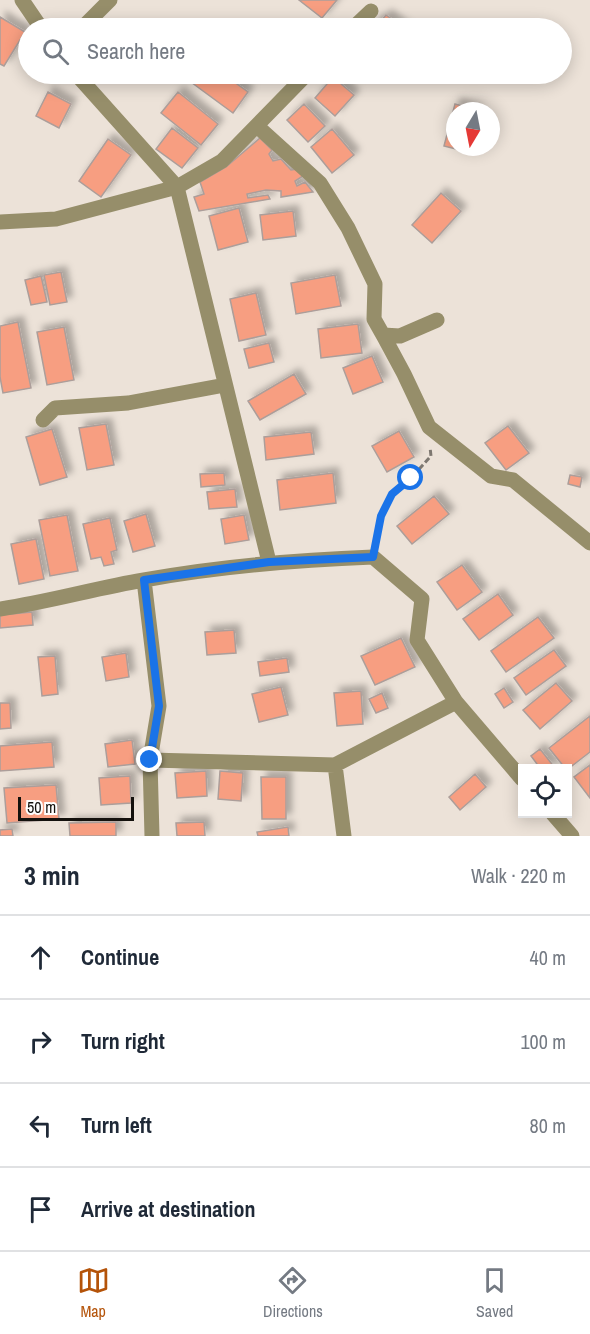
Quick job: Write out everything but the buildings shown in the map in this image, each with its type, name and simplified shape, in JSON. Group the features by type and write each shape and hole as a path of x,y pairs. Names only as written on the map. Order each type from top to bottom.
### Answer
{"street":[{"path":"21,0 34,18"},
{"path":"92,18 110,0"},
{"path":"364,18 371,11"},
{"path":"84,84 177,187 269,562"},
{"path":"0,222 56,219 177,187 222,161 297,84"},
{"path":"257,126 320,183 348,228 375,284 374,319 429,427 491,476 513,480 590,543"},
{"path":"383,335 400,336 437,320"},
{"path":"42,420 55,408 128,403 225,384"},
{"path":"0,609 32,605 144,580 269,562 373,557 423,599 417,640 456,702 518,774"},
{"path":"144,580 159,706 150,760 153,836"},
{"path":"150,760 335,765 456,702"},
{"path":"335,765 344,836"},
{"path":"557,818 572,836"}],"path":[{"path":"373,557 381,516 392,494 431,456 429,427"}],"route":[{"path":"150,760 159,706 144,580 269,562 373,557 381,516 392,494 411,478"}]}
